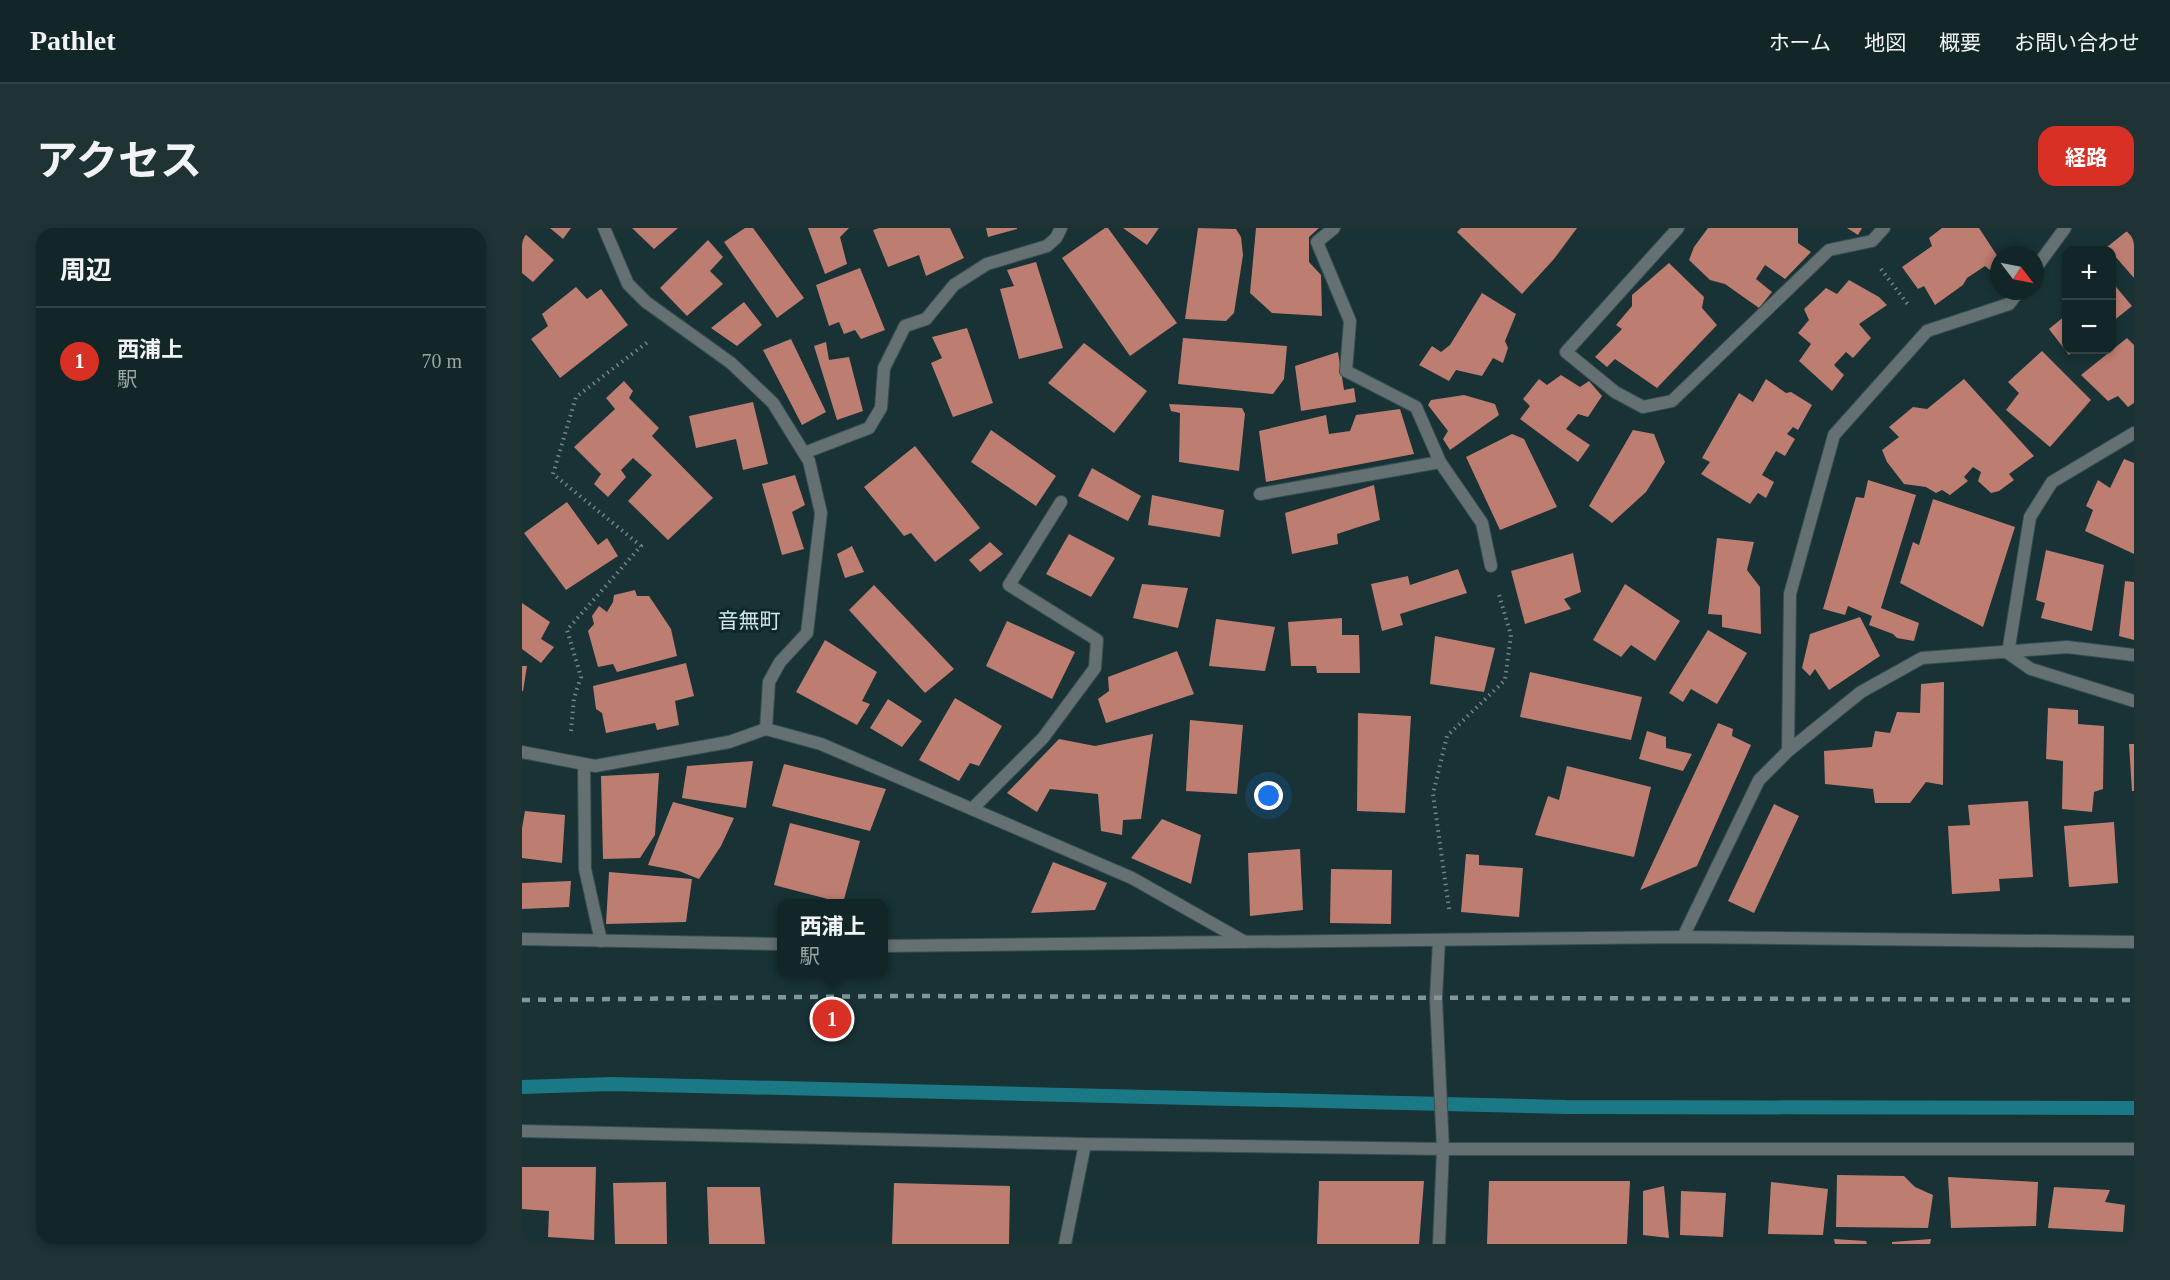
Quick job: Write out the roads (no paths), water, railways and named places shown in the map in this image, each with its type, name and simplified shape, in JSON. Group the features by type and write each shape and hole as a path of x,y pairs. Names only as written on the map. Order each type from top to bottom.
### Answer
{"street":[{"path":"604,228 628,284 646,302 731,363 772,403 809,461 821,513 807,633 780,662 769,682 766,729"},
{"path":"804,453 869,428 881,408 884,368 905,326 926,319 954,285 979,269 987,264 1047,246 1056,238 1061,228"},
{"path":"1334,228 1317,242 1350,321 1346,371 1416,407 1440,462 1482,523 1491,566"},
{"path":"1678,228 1566,352 1615,392 1642,407 1672,401 1829,250 1872,241 1884,228"},
{"path":"2044,257 2065,228"},
{"path":"1788,751 1790,594 1834,435 1927,331 2009,304 2012,300"},
{"path":"2008,653 2030,517 2052,482 2134,433"},
{"path":"1260,494 1440,462"},
{"path":"972,809 1042,738 1095,668 1097,640 1009,585 1061,502"},
{"path":"1683,937 1759,780 1788,751 1862,692 1922,658 2067,647 2134,655"},
{"path":"2008,653 2031,669 2134,701"},
{"path":"522,752 595,766 729,742 766,729 821,744 1132,878 1245,942"},
{"path":"584,764 585,869 601,941"},
{"path":"888,946 1683,937 2134,942"},
{"path":"522,939 777,944"},
{"path":"1439,940 1436,998 1443,1149 1439,1244"},
{"path":"522,1131 1085,1144 1443,1149 2134,1149"},
{"path":"1065,1244 1085,1144"}],"waterway":[{"path":"522,1087 612,1084 1566,1107 2134,1108"}],"railway":[{"path":"522,1000 900,996 2134,1000"}],"place":[{"name":"西浦上","path":"832,1019"}],"district":[{"name":"音無町","path":"749,621"}]}
